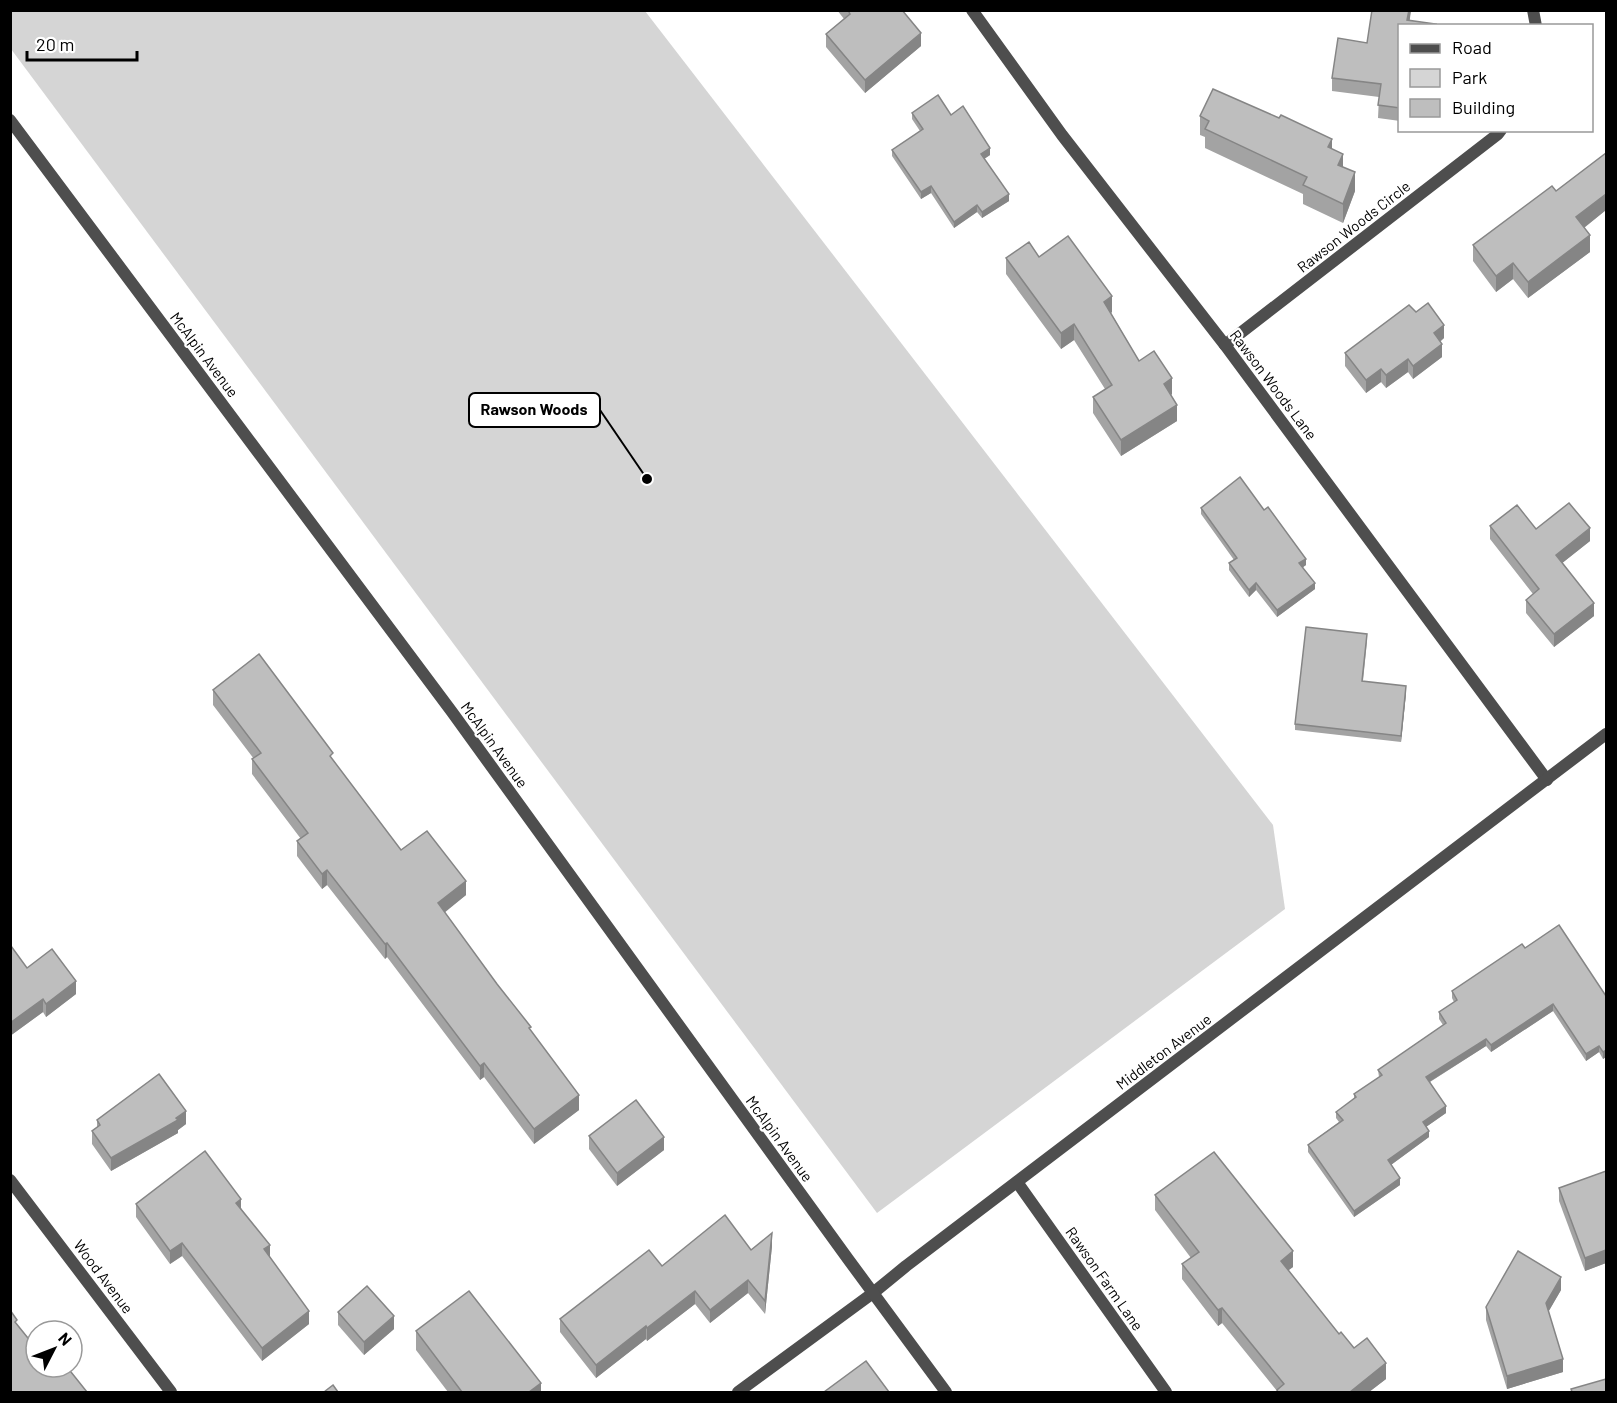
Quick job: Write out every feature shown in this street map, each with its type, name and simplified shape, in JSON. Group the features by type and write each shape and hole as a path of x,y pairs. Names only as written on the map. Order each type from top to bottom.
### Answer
{"street":[{"name":"Rawson Woods Lane","path":"972,10 1062,135 1225,345 1547,780"},
{"name":"McAlpin Avenue","path":"10,120 452,712 946,1392"},
{"name":"Rawson Woods Circle","path":"1225,345 1499,132"},
{"name":"Middleton Avenue","path":"738,1392 873,1293 1606,734"},
{"name":"Wood Avenue","path":"10,1179 171,1392"},
{"name":"Rawson Farm Lane","path":"1017,1182 1166,1392"}],"green space":[{"path":"11,10 645,11 1273,825 1285,909 877,1213 11,49"}],"building":[{"path":"848,10 902,10 921,33 865,80 826,34 850,14"},
{"path":"1372,10 1409,10 1407,20 1436,24 1398,24 1398,108 1378,105 1381,84 1332,78 1338,38 1367,43"},
{"path":"1213,89 1279,118 1281,115 1332,139 1328,147 1343,154 1338,165 1355,172 1343,204 1303,185 1307,177 1205,129 1209,121 1200,116"},
{"path":"938,95 951,115 963,106 990,148 981,154 1009,194 982,212 977,205 954,222 931,186 921,192 892,150 923,129 912,113"},
{"path":"1606,153 1606,194 1576,217 1590,235 1528,282 1513,263 1496,276 1473,245 1552,186 1556,191"},
{"path":"1068,236 1112,296 1104,302 1139,361 1154,351 1172,378 1164,384 1177,405 1121,440 1093,397 1112,385 1074,324 1061,333 1006,258 1029,242 1039,257"},
{"path":"1428,303 1444,325 1434,333 1442,344 1413,366 1408,359 1386,375 1381,369 1366,380 1345,353 1409,305 1416,312"},
{"path":"1240,477 1264,510 1268,507 1306,559 1299,563 1315,583 1277,610 1256,583 1249,590 1229,563 1237,558 1201,508"},
{"path":"1569,503 1590,528 1556,555 1594,603 1554,634 1526,600 1539,589 1490,526 1517,505 1536,529"},
{"path":"1306,627 1367,634 1362,681 1406,686 1401,736 1295,724"},
{"path":"259,654 333,753 330,756 401,850 427,831 466,881 438,903 579,1095 534,1129 484,1063 480,1066 387,943 385,944 327,870 322,874 297,841 308,833 252,759 261,753 213,690"},
{"path":"1559,925 1606,996 1606,1050 1603,1052 1599,1046 1586,1054 1553,1004 1491,1045 1486,1039 1426,1077 1446,1106 1423,1122 1429,1131 1388,1160 1400,1178 1354,1211 1308,1145 1343,1120 1336,1112 1356,1097 1354,1094 1382,1075 1378,1070 1446,1023 1439,1012 1457,1000 1452,991 1522,944 1525,948"},
{"path":"11,946 27,968 52,949 76,981 46,1004 43,999 10,1023"},
{"path":"159,1074 186,1111 176,1118 178,1120 111,1158 92,1131 100,1125 97,1120"},
{"path":"636,1100 664,1137 617,1173 589,1136"},
{"path":"205,1151 241,1199 236,1203 270,1245 264,1249 309,1311 262,1348 182,1243 170,1251 136,1204"},
{"path":"1214,1152 1293,1251 1281,1261 1339,1334 1341,1332 1354,1348 1367,1338 1386,1363 1350,1392 1278,1392 1277,1390 1284,1384 1222,1308 1218,1310 1182,1264 1199,1252 1155,1195"},
{"path":"1606,1171 1606,1250 1585,1258 1559,1188"},
{"path":"725,1215 751,1250 772,1233 765,1301 748,1280 710,1310 695,1291 596,1365 560,1319 649,1250 662,1266"},
{"path":"1518,1251 1561,1277 1546,1303 1563,1359 1507,1376 1486,1307"},
{"path":"367,1286 394,1316 364,1342 338,1312"},
{"path":"469,1291 541,1383 529,1392 462,1392 416,1331"},
{"path":"10,1310 17,1320 15,1322 24,1333 24,1379 77,1379 87,1392 10,1392"},
{"path":"866,1361 889,1392 824,1392"},
{"path":"1606,1379 1606,1392 1572,1392 1571,1389"},
{"path":"333,1385 338,1392 324,1392"}],"place":[{"name":"Rawson Woods","path":"647,479"}]}
